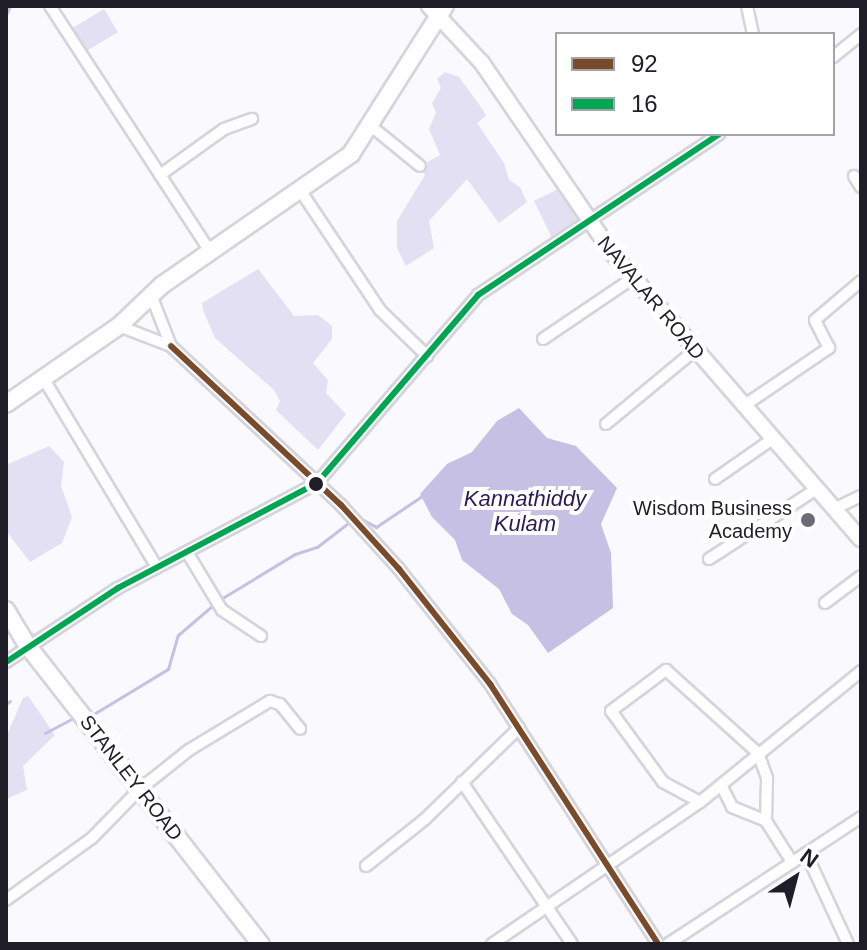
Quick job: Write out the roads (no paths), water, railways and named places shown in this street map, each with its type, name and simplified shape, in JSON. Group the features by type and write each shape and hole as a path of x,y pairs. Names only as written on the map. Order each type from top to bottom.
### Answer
{"main road":[{"path":"6,404 45,381 119,326 208,248 351,154 371,126 438,9"},
{"name":"STANLEY ROAD","path":"6,610 27,645 137,792 261,944"}],"street":[{"path":"50,6 208,248"},
{"path":"747,6 753,32"},
{"name":"NAVALAR ROAD","path":"438,9 534,135 588,223 695,350 749,402 774,438 861,539"},
{"path":"835,55 861,34"},
{"path":"160,175 224,129 252,119"},
{"path":"371,126 420,166"},
{"path":"6,662 27,645 187,552 317,483 484,290 716,136"},
{"path":"854,176 861,187"},
{"path":"300,190 380,310 427,356"},
{"path":"543,339 633,278"},
{"path":"749,402 829,348 815,320 861,281"},
{"path":"151,295 171,346"},
{"path":"119,326 171,346 317,483 399,569 519,728 658,944"},
{"path":"606,424 695,350"},
{"path":"45,381 153,561"},
{"path":"715,479 774,438"},
{"path":"709,559 818,488"},
{"path":"836,508 861,496"},
{"path":"187,552 222,610 261,636"},
{"path":"825,603 861,576"},
{"path":"700,802 663,782 611,711 666,670 758,753 767,778 766,821 792,862"},
{"path":"492,944 547,910 700,802 861,671"},
{"path":"6,900 92,838 137,792 189,750 270,701 280,704 300,729"},
{"path":"366,866 519,728"},
{"path":"462,782 572,944"},
{"path":"721,785 732,807 766,821"},
{"path":"668,944 861,817"},
{"path":"806,853 848,944"}],"water":[{"name":"Kannathiddy Kulam","path":"519,408 547,438 576,446 617,488 601,524 611,553 613,608 548,653 528,625 512,614 499,589 462,560 455,540 432,517 420,494 447,464 472,452 497,421"}],"waterway":[{"path":"6,15 10,6"},
{"path":"340,152 361,123"},
{"path":"358,517 376,527 422,496"},
{"path":"219,600 295,554 317,547 352,520"},
{"path":"27,634 36,635 89,602"},
{"path":"92,715 168,669 178,635 213,605"},
{"path":"6,655 17,646 15,640"},
{"path":"6,704 10,701"},
{"path":"45,733 73,718 78,721"}],"place":[{"name":"Wisdom Business Academy","path":"808,520"}]}
